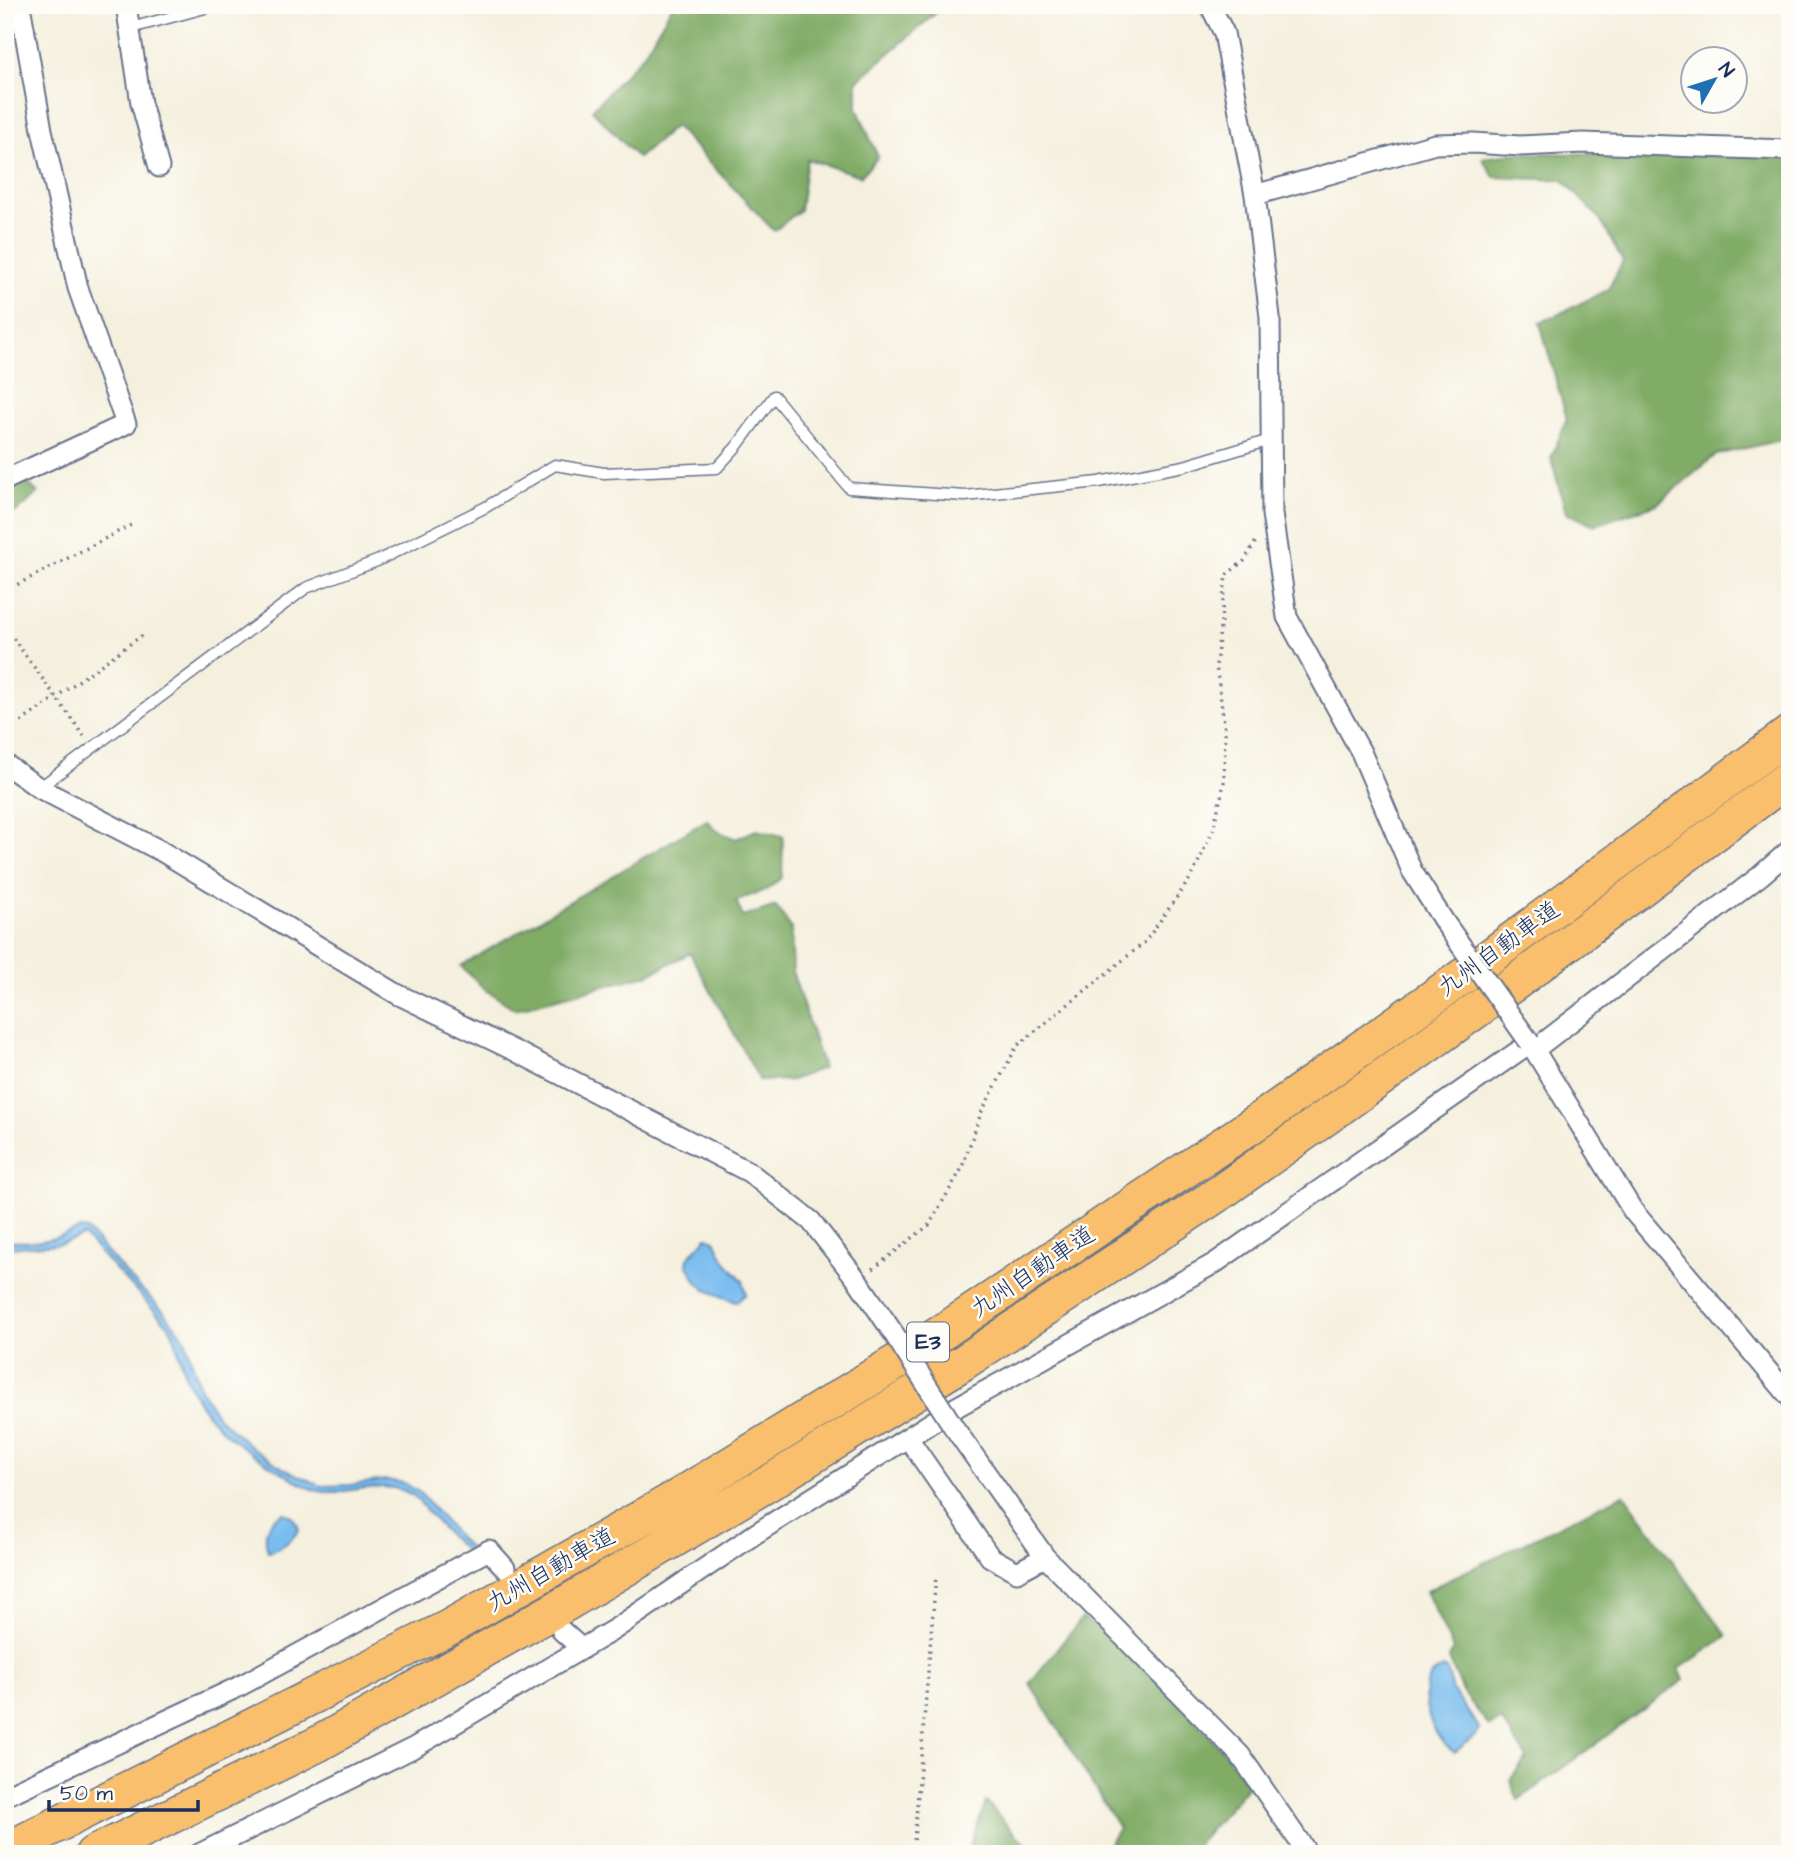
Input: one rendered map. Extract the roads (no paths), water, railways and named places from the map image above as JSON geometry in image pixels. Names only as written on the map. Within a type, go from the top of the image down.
[{"type":"highway","name":"九州自動車道","points":[[5,1851],[448,1628],[678,1497],[908,1355],[1260,1121],[1476,967],[1790,733]]},
{"type":"highway","name":"九州自動車道","points":[[93,1854],[330,1737],[579,1596],[769,1483],[964,1362],[1235,1182],[1516,982],[1790,777]]},
{"type":"street","points":[[5,480],[126,424],[78,288],[42,130],[20,5]]},
{"type":"street","points":[[126,5],[141,103],[159,167]]},
{"type":"street","points":[[1210,5],[1224,33],[1255,195],[1270,317],[1272,514],[1287,617],[1361,752],[1412,871],[1445,923],[1532,1047],[1633,1211],[1790,1397]]},
{"type":"street","points":[[1255,195],[1435,144],[1520,146],[1583,143],[1790,148]]},
{"type":"street","points":[[5,764],[39,788],[161,852],[397,994],[517,1052],[749,1172],[811,1221],[858,1280],[953,1426],[1045,1557],[1240,1755],[1308,1854]]},
{"type":"street","points":[[199,1854],[415,1747],[615,1629],[755,1534],[908,1438],[1024,1368],[1215,1263],[1532,1047],[1760,876],[1790,850]]},
{"type":"street","points":[[908,1438],[990,1557],[1017,1572],[1045,1557]]},
{"type":"street","points":[[5,1796],[238,1687],[489,1550],[505,1568]]},
{"type":"street","points":[[562,1631],[582,1648]]},
{"type":"lane","points":[[131,28],[216,5]]},
{"type":"lane","points":[[39,788],[306,588],[377,561],[486,507],[555,465],[604,473],[717,468],[774,396],[849,488],[965,496],[1099,482],[1184,466],[1270,440]]},
{"type":"water","points":[[79,1229],[87,1230],[162,1310],[185,1339],[200,1388],[219,1418],[254,1449],[285,1469],[321,1486],[386,1480],[404,1483],[420,1493],[496,1577],[491,1578],[414,1496],[382,1487],[338,1492],[313,1489],[236,1442],[213,1421],[194,1394],[169,1326],[84,1236],[60,1244],[5,1248],[5,1241],[43,1241]]},
{"type":"water","points":[[707,1237],[715,1240],[725,1261],[743,1281],[746,1294],[736,1302],[706,1290],[698,1283],[687,1264],[688,1258]]},
{"type":"water","points":[[284,1513],[294,1519],[299,1530],[285,1544],[268,1552],[266,1540],[269,1524]]},
{"type":"water","points":[[1443,1668],[1447,1670],[1453,1691],[1480,1729],[1455,1752],[1438,1737],[1427,1711],[1425,1697],[1427,1684],[1433,1674]]}]
